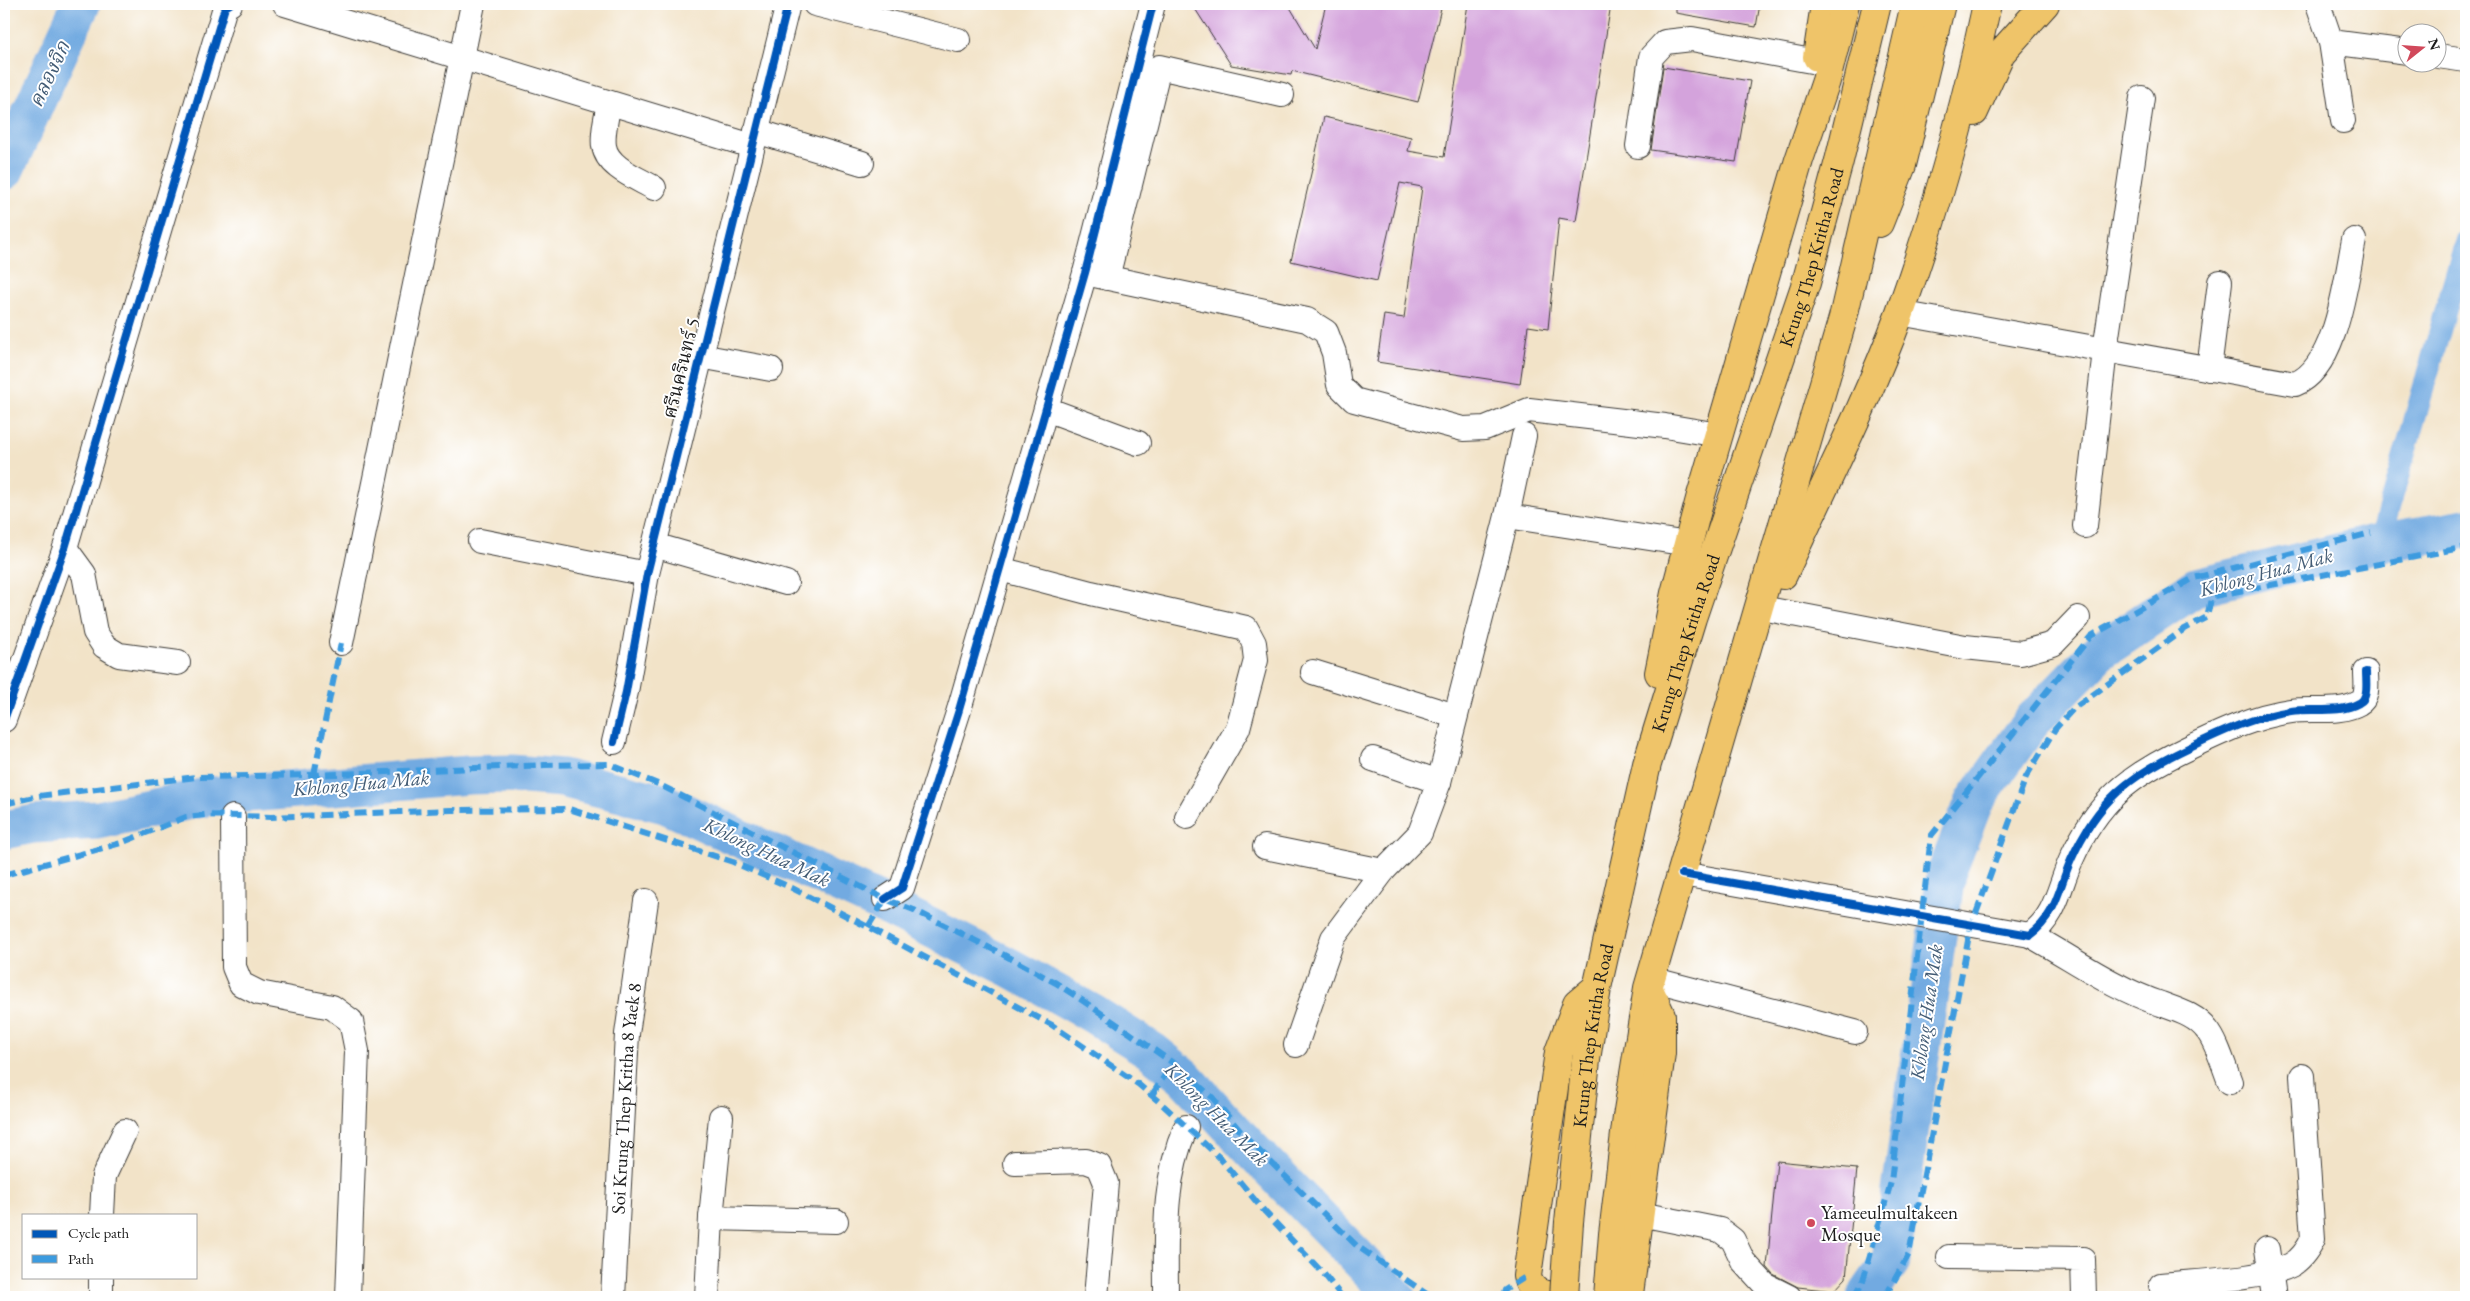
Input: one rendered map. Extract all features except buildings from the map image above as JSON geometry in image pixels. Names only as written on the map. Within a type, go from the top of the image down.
[{"type":"main road","points":[[1799,160],[1817,62],[1825,4]]},
{"type":"main road","points":[[1647,764],[1659,672],[1688,544],[1799,160],[1826,81],[1846,4]]},
{"type":"main road","name":"Krung Thep Kritha Road","points":[[1564,1297],[1569,1222],[1586,1060],[1597,988],[1647,764],[1695,609],[1806,283],[1839,161],[1877,4]]},
{"type":"main road","points":[[1608,1297],[1613,1234],[1636,1053],[1649,984],[1843,318],[1915,4]]},
{"type":"main road","points":[[1843,318],[1902,165],[1941,4]]},
{"type":"main road","points":[[1746,656],[1861,405],[1899,313],[1955,136],[1987,4]]},
{"type":"main road","points":[[1926,232],[1976,106],[2001,53],[2045,4]]},
{"type":"main road","points":[[1624,1297],[1629,1294],[1661,1053],[1661,1015],[1649,984]]},
{"type":"main road","points":[[1564,1297],[1535,1292],[1529,1286],[1527,1276],[1559,1052],[1577,1004],[1597,988]]},
{"type":"street","points":[[4,720],[64,548],[226,7],[230,4]]},
{"type":"street","points":[[285,4],[609,103],[862,163]]},
{"type":"street","points":[[341,643],[473,4]]},
{"type":"street","name":"ศรีนครินทร์ 5","points":[[614,742],[626,692],[647,574],[788,4]]},
{"type":"street","points":[[815,4],[958,40]]},
{"type":"street","points":[[1096,275],[1153,4]]},
{"type":"street","points":[[2318,4],[2331,42],[2342,121]]},
{"type":"street","points":[[1638,146],[1651,58],[1666,42],[1692,39],[1817,62]]},
{"type":"street","points":[[2331,42],[2398,51]]},
{"type":"street","points":[[2448,57],[2466,60]]},
{"type":"street","points":[[884,899],[902,888],[959,710],[1046,408],[1096,275],[1159,67],[1282,95]]},
{"type":"street","points":[[2085,526],[2105,350],[2142,98]]},
{"type":"street","points":[[609,103],[604,145],[609,159],[624,171],[654,188]]},
{"type":"street","points":[[1899,313],[2295,384],[2303,381],[2320,362],[2337,323],[2354,240]]},
{"type":"street","points":[[1096,275],[1307,320],[1326,332],[1334,353],[1339,385],[1354,400],[1463,429],[1486,428],[1529,410],[1665,426],[1719,436]]},
{"type":"street","points":[[2209,369],[2220,282]]},
{"type":"street","points":[[700,356],[771,369]]},
{"type":"street","points":[[1046,408],[1138,443]]},
{"type":"street","points":[[1296,1046],[1333,938],[1383,871],[1420,833],[1438,782],[1507,516],[1524,436]]},
{"type":"street","points":[[1507,516],[1688,544]]},
{"type":"street","points":[[480,540],[647,574]]},
{"type":"street","points":[[654,545],[786,583]]},
{"type":"street","points":[[64,548],[84,574],[95,632],[104,646],[119,655],[178,663]]},
{"type":"street","points":[[1000,569],[1091,593],[1246,628],[1254,643],[1256,660],[1238,728],[1187,817]]},
{"type":"street","points":[[1768,609],[1965,647],[2022,653],[2052,644],[2078,618]]},
{"type":"street","points":[[1313,672],[1455,716]]},
{"type":"street","points":[[2030,935],[2043,925],[2054,906],[2070,861],[2093,818],[2119,789],[2158,762],[2229,728],[2291,711],[2349,707],[2360,703],[2366,696],[2366,672]]},
{"type":"street","points":[[1373,760],[1438,782]]},
{"type":"street","points":[[233,818],[234,967],[241,984],[260,993],[332,1007],[351,1021],[357,1052],[348,1297]]},
{"type":"street","points":[[1265,848],[1383,871]]},
{"type":"street","points":[[1682,874],[2030,935],[2066,954],[2099,977],[2134,995],[2188,1013],[2207,1030],[2230,1082]]},
{"type":"street","name":"Soi Krung Thep Kritha 8 Yaek 8","points":[[613,1297],[627,1034],[646,901]]},
{"type":"street","points":[[1649,984],[1855,1032]]},
{"type":"street","points":[[2162,1285],[2210,1289],[2271,1273],[2293,1264],[2306,1252],[2313,1239],[2302,1076]]},
{"type":"street","points":[[708,1297],[711,1218],[721,1117]]},
{"type":"street","points":[[1166,1297],[1167,1208],[1176,1148],[1186,1127]]},
{"type":"street","points":[[102,1214],[104,1176],[125,1131]]},
{"type":"street","points":[[1015,1163],[1086,1161],[1099,1166],[1106,1183],[1096,1297]]},
{"type":"street","points":[[1640,1214],[1720,1230],[1733,1240],[1743,1261],[1766,1285],[1788,1297]]},
{"type":"street","points":[[711,1218],[836,1221]]},
{"type":"street","points":[[2268,1249],[2274,1297]]},
{"type":"street","points":[[1949,1257],[2083,1259],[2084,1297]]},
{"type":"street","points":[[101,1278],[101,1297]]},
{"type":"waterway","name":"คลองจิก","points":[[4,171],[81,4]]},
{"type":"waterway","points":[[2379,543],[2466,240]]},
{"type":"waterway","name":"Khlong Hua Mak","points":[[1866,1297],[1891,1261],[1946,874],[1974,802],[2032,721],[2099,652],[2196,587],[2379,543],[2466,528]]},
{"type":"waterway","name":"Khlong Hua Mak","points":[[4,830],[34,824],[98,820],[211,796],[469,775],[512,774],[562,778],[665,804],[879,902],[1011,968],[1093,1014],[1153,1052],[1184,1077],[1250,1148],[1396,1297]]},
{"type":"marked path","points":[[1854,1297],[1862,1284],[1891,1182],[1931,836],[2091,636],[2194,578],[2371,533]]},
{"type":"marked path","points":[[1885,1297],[1909,1254],[1970,930],[2026,777],[2055,729],[2073,709],[2183,630],[2207,617],[2211,599],[2214,596],[2466,547]]},
{"type":"marked path","points":[[314,775],[341,643]]},
{"type":"marked path","points":[[4,804],[38,796],[196,777],[314,775],[609,764],[660,785],[885,899],[914,910],[1056,983],[1173,1063],[1212,1097],[1246,1138],[1357,1246],[1431,1297]]},
{"type":"marked path","points":[[4,875],[121,843],[186,817],[205,815],[271,817],[451,810],[569,809],[733,862],[792,888],[1052,1025],[1138,1084],[1219,1157],[1265,1212],[1324,1274],[1342,1297]]},
{"type":"marked path","points":[[868,927],[885,899]]},
{"type":"marked path","points":[[1152,1095],[1173,1063]]},
{"type":"marked path","points":[[1503,1297],[1505,1290],[1527,1276]]},
{"type":"cycle path","points":[[4,720],[65,548],[225,7],[230,4]]},
{"type":"cycle path","points":[[614,742],[626,692],[647,574],[788,4]]},
{"type":"cycle path","points":[[885,899],[902,888],[959,710],[1085,273],[1153,4]]},
{"type":"cycle path","points":[[1682,874],[2030,935],[2046,919],[2056,901],[2071,860],[2092,821],[2104,806],[2132,780],[2167,758],[2251,721],[2278,713],[2299,710],[2335,710],[2359,703],[2366,694],[2366,672]]},
{"type":"place","name":"Yameeulmultakeen Mosque","points":[[1811,1223]]}]
